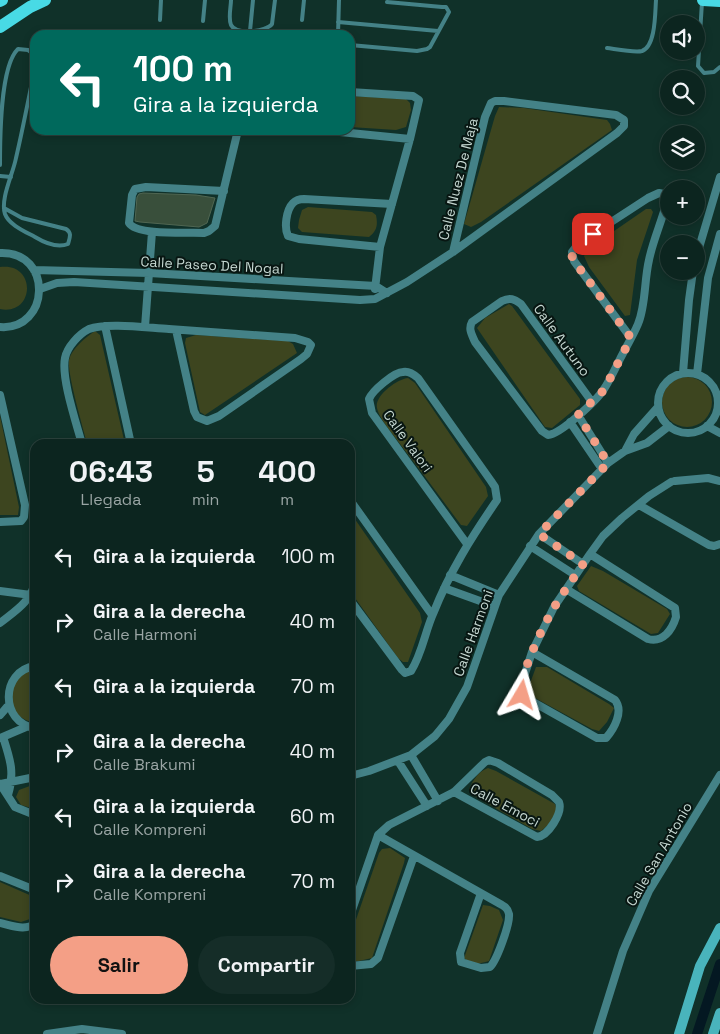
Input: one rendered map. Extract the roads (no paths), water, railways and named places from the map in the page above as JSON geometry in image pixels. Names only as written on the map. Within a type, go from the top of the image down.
[{"type":"main road","points":[[0,27],[30,7],[45,0]]},
{"type":"main road","points":[[703,0],[720,1]]},
{"type":"main road","points":[[679,1034],[700,966],[720,928]]},
{"type":"main road","points":[[713,1034],[720,1013]]},
{"type":"street","points":[[355,92],[413,96],[418,98],[419,104],[380,247],[375,299]]},
{"type":"street","name":"Calle Nuez De Maja","points":[[453,252],[485,117],[491,104],[495,101],[616,115],[622,118],[625,123]]},
{"type":"street","name":"Calle Paseo Del Nogal","points":[[40,289],[51,284],[68,282],[360,300],[375,299],[403,285],[453,252],[618,134],[625,123]]},
{"type":"street","points":[[355,134],[410,139]]},
{"type":"street","points":[[224,191],[146,187],[135,189],[132,195],[129,223],[134,228],[152,232],[204,233],[212,229],[215,226],[224,191],[237,135]]},
{"type":"street","points":[[703,235],[720,177]]},
{"type":"street","points":[[602,469],[570,422],[604,390],[631,338],[640,318],[649,258],[666,208],[667,201],[664,194],[659,193],[648,198],[579,243],[572,252],[574,261],[631,338]]},
{"type":"street","points":[[380,247],[299,239],[288,236],[286,227],[290,206],[294,202],[304,199],[392,204]]},
{"type":"street","points":[[145,327],[152,232]]},
{"type":"street","points":[[697,374],[708,278],[720,234]]},
{"type":"street","points":[[0,253],[19,256],[25,260],[34,270],[40,289],[36,306],[26,319],[16,325],[0,326]]},
{"type":"street","name":"Calle Paseo Del Nogal","points":[[34,270],[149,273],[376,286],[387,293]]},
{"type":"street","points":[[683,373],[692,280]]},
{"type":"street","name":"Calle Autuno","points":[[570,422],[555,434],[548,436],[545,434],[475,342],[470,330],[472,322],[502,300],[512,298],[521,304],[592,402]]},
{"type":"street","points":[[105,326],[130,439]]},
{"type":"street","points":[[81,439],[68,388],[65,357],[74,342],[88,330],[105,326],[145,327],[295,338],[308,342],[311,345],[310,350],[301,359],[218,416],[207,421],[197,417],[194,411],[176,330]]},
{"type":"street","name":"Calle Valori","points":[[405,371],[412,373],[418,378],[495,487],[497,500],[467,544],[372,413],[368,399],[371,394],[398,373],[405,371]]},
{"type":"street","points":[[683,373],[697,374],[707,380],[714,388],[718,411],[707,426],[692,432],[676,431],[662,418],[658,407],[659,395],[664,385],[672,377],[683,373]]},
{"type":"street","points":[[0,395],[25,511],[21,521],[0,522]]},
{"type":"street","name":"Calle Harmoni","points":[[625,451],[634,434],[658,407]]},
{"type":"street","points":[[578,415],[608,463]]},
{"type":"street","name":"Calle Harmoni","points":[[355,774],[411,755],[435,736],[460,703],[499,595],[539,534],[608,463],[625,451],[647,443],[669,426]]},
{"type":"street","points":[[707,426],[720,433]]},
{"type":"street","points":[[532,652],[615,700],[619,707],[619,713],[606,738],[597,738],[526,698],[521,691],[532,652],[554,607],[603,536],[649,496],[673,482],[702,478],[719,479]]},
{"type":"street","points":[[639,505],[709,544],[714,546],[720,544]]},
{"type":"street","points":[[355,507],[432,615]]},
{"type":"street","points":[[539,534],[583,564]]},
{"type":"street","points":[[355,607],[402,670],[405,673],[412,671],[432,615],[450,575],[467,544]]},
{"type":"street","points":[[530,546],[575,575]]},
{"type":"street","points":[[566,588],[648,639],[657,640],[665,636],[676,617],[675,608],[590,554]]},
{"type":"street","points":[[450,575],[499,595]]},
{"type":"street","points":[[444,588],[494,606]]},
{"type":"street","points":[[0,591],[30,595]]},
{"type":"street","points":[[0,623],[26,602],[30,596]]},
{"type":"street","points":[[26,727],[15,719],[7,708],[6,694],[10,681],[20,671],[30,668]]},
{"type":"street","points":[[0,715],[7,708]]},
{"type":"street","points":[[8,796],[12,782],[12,770],[2,737],[26,727],[30,727]]},
{"type":"street","points":[[411,755],[438,801]]},
{"type":"street","name":"Calle Emoci","points":[[489,760],[498,763],[557,798],[561,806],[560,812],[545,835],[537,837],[454,792],[480,766],[489,760]]},
{"type":"street","points":[[398,761],[427,806]]},
{"type":"street","name":"Calle San Antonio","points":[[597,1034],[623,951],[644,900],[720,774]]},
{"type":"street","points":[[30,778],[0,784],[15,807],[30,813]]},
{"type":"street","points":[[355,902],[378,835],[390,825],[454,792]]},
{"type":"street","points":[[378,835],[414,856],[481,893],[507,908],[509,911],[509,921],[492,965],[481,968],[461,962],[460,953],[481,893]]},
{"type":"street","points":[[355,966],[375,962],[380,953],[414,856]]},
{"type":"street","points":[[0,876],[30,888]]},
{"type":"street","points":[[0,923],[30,926]]},
{"type":"street","points":[[47,1034],[82,1029],[118,1033]]},
{"type":"lane","points":[[160,20],[161,0]]},
{"type":"lane","points":[[203,21],[205,0]]},
{"type":"lane","points":[[231,0],[231,26],[238,30],[262,30],[270,27],[275,0]]},
{"type":"lane","points":[[250,30],[253,0]]},
{"type":"lane","points":[[302,20],[304,0]]},
{"type":"lane","points":[[338,30],[339,0]]},
{"type":"lane","points":[[607,48],[641,51],[647,48],[652,36],[656,0]]},
{"type":"lane","points":[[703,0],[698,66],[704,73],[714,72],[720,67]]},
{"type":"lane","points":[[355,45],[423,51],[430,47],[449,12],[446,7],[387,2]]},
{"type":"lane","points":[[338,22],[438,32]]},
{"type":"lane","points":[[0,164],[1,94],[5,70],[9,60],[18,49],[30,51]]},
{"type":"lane","points":[[4,208],[22,218],[66,229],[71,236],[68,244],[57,246],[27,233],[8,219],[4,208],[6,192],[16,161],[30,92]]},
{"type":"lane","points":[[0,176],[11,177]]},
{"type":"waterway","points":[[697,1034],[720,964]]}]
